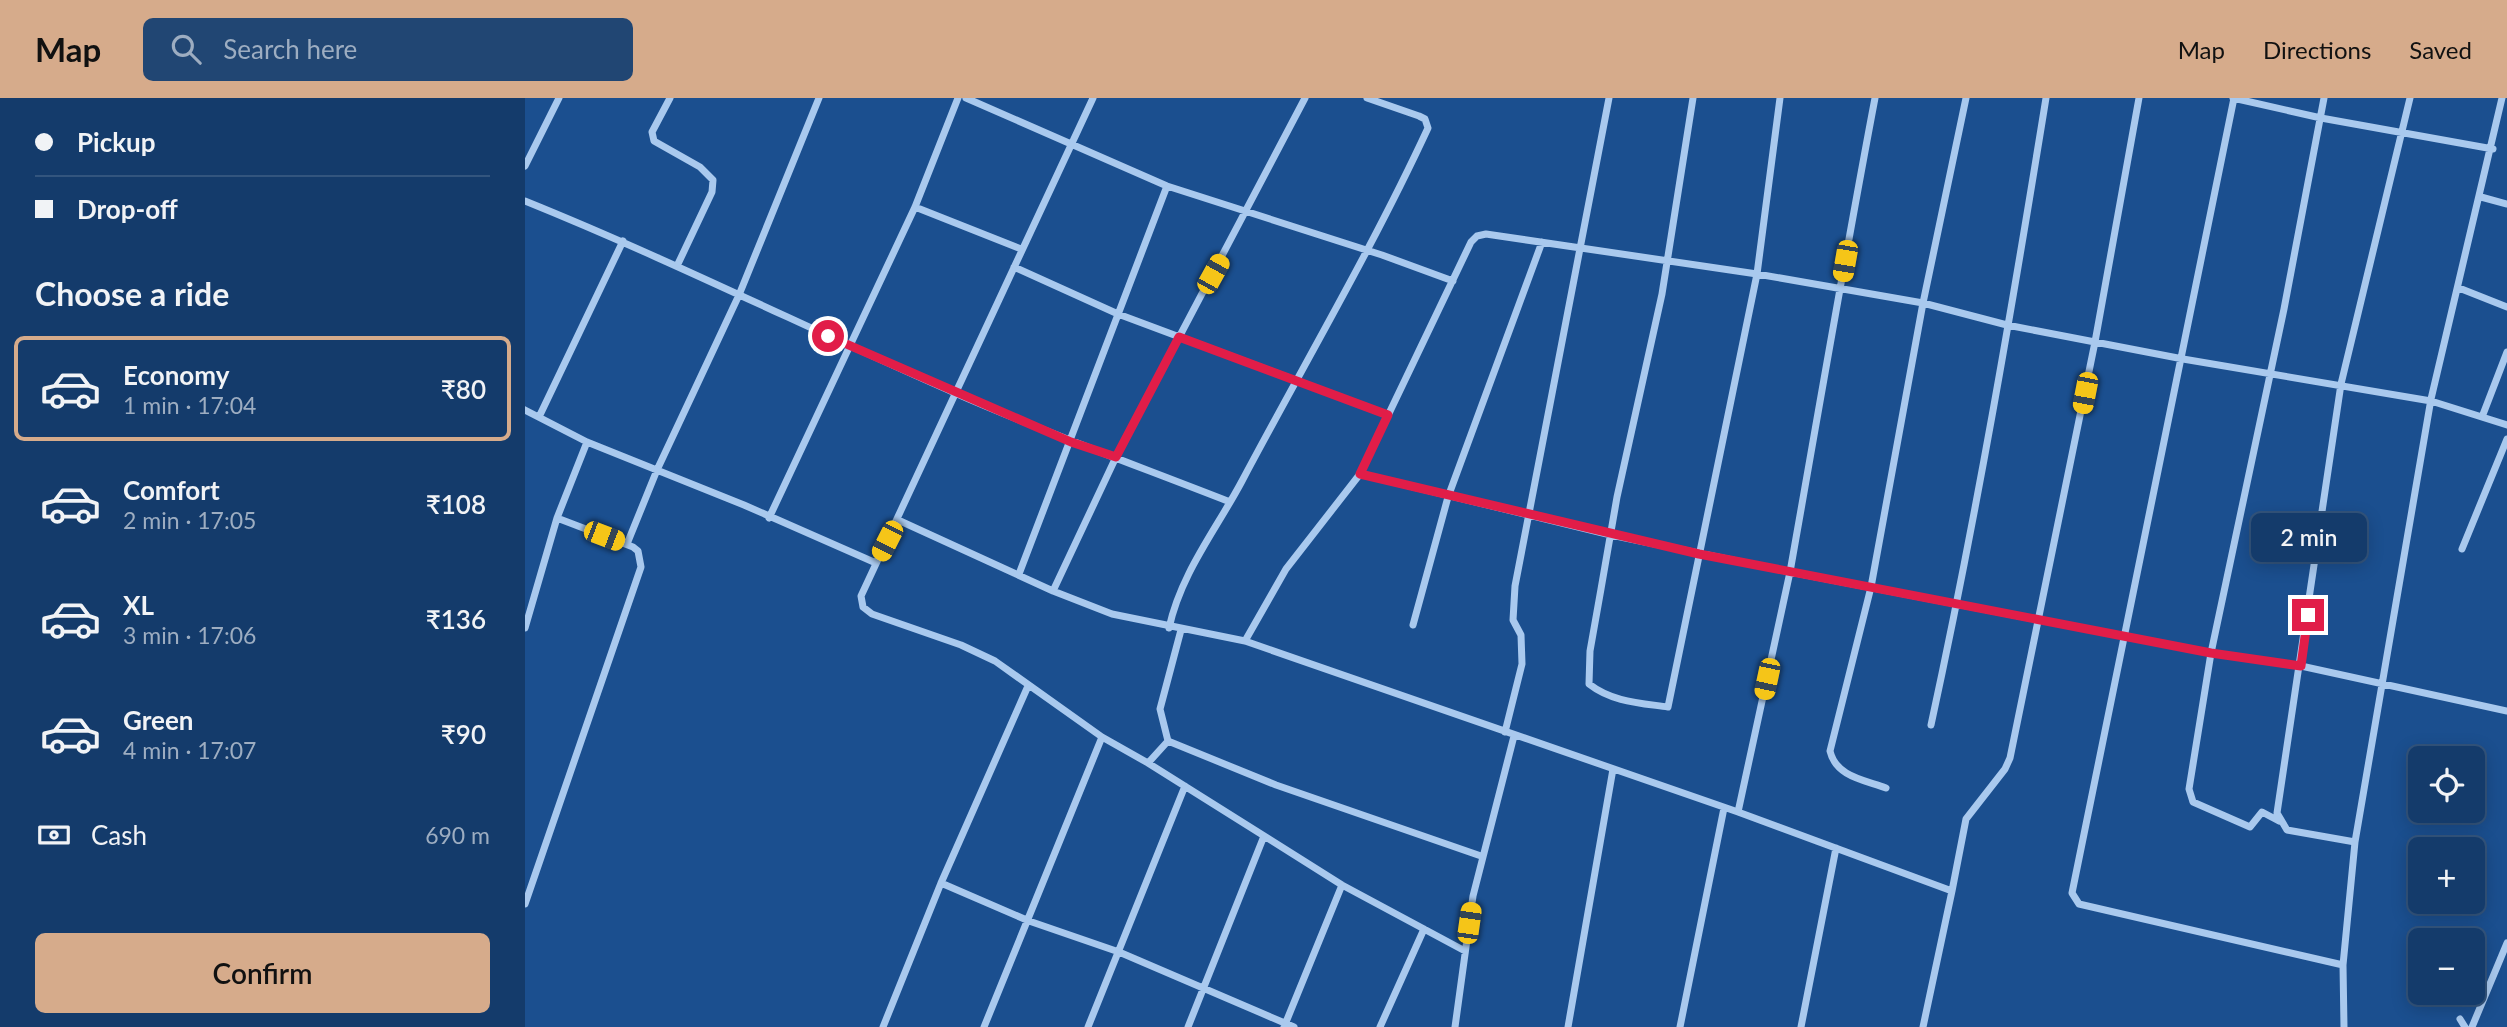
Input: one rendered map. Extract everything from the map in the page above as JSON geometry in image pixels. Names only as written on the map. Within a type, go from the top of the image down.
[{"type":"street","points":[[525,166],[559,98]]},
{"type":"street","points":[[670,98],[652,132],[655,141],[701,167],[713,180],[712,192],[677,266]]},
{"type":"street","points":[[628,544],[657,470],[739,295],[819,98]]},
{"type":"street","points":[[769,518],[915,207],[958,98]]},
{"type":"street","points":[[967,98],[1167,186],[1453,281]]},
{"type":"street","points":[[1093,98],[861,596],[867,611],[978,653],[1102,737],[1342,885],[1465,951]]},
{"type":"street","points":[[1053,591],[1116,457],[1247,212],[1304,98]]},
{"type":"street","points":[[1169,628],[1184,580],[1230,502],[1367,251],[1428,124],[1419,116],[1367,98]]},
{"type":"street","points":[[1505,732],[1522,664],[1521,635],[1513,620],[1513,609],[1609,98]]},
{"type":"street","points":[[1693,98],[1668,260],[1590,651],[1589,684],[1611,698],[1668,707],[1758,274],[1780,98]]},
{"type":"street","points":[[1738,812],[1790,572],[1874,98]]},
{"type":"street","points":[[1886,788],[1842,772],[1834,763],[1830,751],[1871,587],[1923,303],[1966,98]]},
{"type":"street","points":[[1931,726],[1957,604],[2046,98]]},
{"type":"street","points":[[1923,1027],[1966,819],[2005,769],[2010,758],[2041,620],[2139,98]]},
{"type":"street","points":[[2343,965],[2079,905],[2072,898],[2072,889],[2126,636],[2182,359],[2186,322],[2234,98],[2321,118],[2493,149]]},
{"type":"street","points":[[2279,821],[2262,812],[2250,827],[2198,804],[2190,797],[2189,789],[2211,653],[2270,376],[2324,98]]},
{"type":"street","points":[[2355,842],[2295,833],[2282,827],[2277,813],[2341,387],[2410,98]]},
{"type":"street","points":[[2344,1027],[2343,965],[2355,842],[2431,401],[2493,149],[2502,98]]},
{"type":"street","points":[[1019,574],[1167,186]]},
{"type":"street","points":[[2481,197],[2507,204]]},
{"type":"street","points":[[525,201],[677,266],[956,393],[1071,442],[1230,502]]},
{"type":"street","points":[[915,207],[1021,249]]},
{"type":"street","points":[[1245,641],[1286,569],[1360,474],[1471,242],[1481,234],[1758,274],[1923,303],[2007,325],[2270,376],[2431,401],[2507,425]]},
{"type":"street","points":[[539,417],[623,242]]},
{"type":"street","points":[[1413,625],[1448,497],[1542,242]]},
{"type":"street","points":[[1014,267],[1118,314],[1388,415]]},
{"type":"street","points":[[2459,288],[2507,307]]},
{"type":"street","points":[[2482,417],[2507,352]]},
{"type":"street","points":[[525,410],[587,442],[876,563]]},
{"type":"street","points":[[2462,549],[2507,439]]},
{"type":"street","points":[[525,628],[557,518],[587,442]]},
{"type":"street","points":[[1360,474],[1448,497],[1529,513],[1611,535],[1699,554],[2211,653],[2301,666],[2507,711]]},
{"type":"street","points":[[525,904],[641,573],[638,551],[628,544],[557,518]]},
{"type":"street","points":[[898,520],[1053,591],[1124,618],[1245,641],[1738,812],[1952,891]]},
{"type":"street","points":[[1168,741],[1160,709],[1181,630]]},
{"type":"street","points":[[884,1027],[941,883],[1028,686]]},
{"type":"street","points":[[1455,1027],[1481,856],[1514,736]]},
{"type":"street","points":[[984,1027],[1102,737]]},
{"type":"street","points":[[1148,763],[1168,741]]},
{"type":"street","points":[[1168,741],[1276,785],[1481,856]]},
{"type":"street","points":[[1567,1027],[1613,769]]},
{"type":"street","points":[[1088,1027],[1185,786]]},
{"type":"street","points":[[1680,1027],[1724,808]]},
{"type":"street","points":[[1188,1027],[1264,836]]},
{"type":"street","points":[[1801,1027],[1836,848]]},
{"type":"street","points":[[941,883],[1029,921],[1119,952],[1294,1027]]},
{"type":"street","points":[[1285,1025],[1342,885]]},
{"type":"street","points":[[1380,1027],[1424,929]]},
{"type":"street","points":[[2472,1027],[2507,943]]},
{"type":"street","points":[[2460,1019],[2465,1027]]},
{"type":"route","points":[[828,336],[1071,442],[1116,457],[1179,337],[1388,415],[1360,474],[1448,497],[1745,563],[2211,653],[2278,663],[2301,666],[2308,615]]}]
